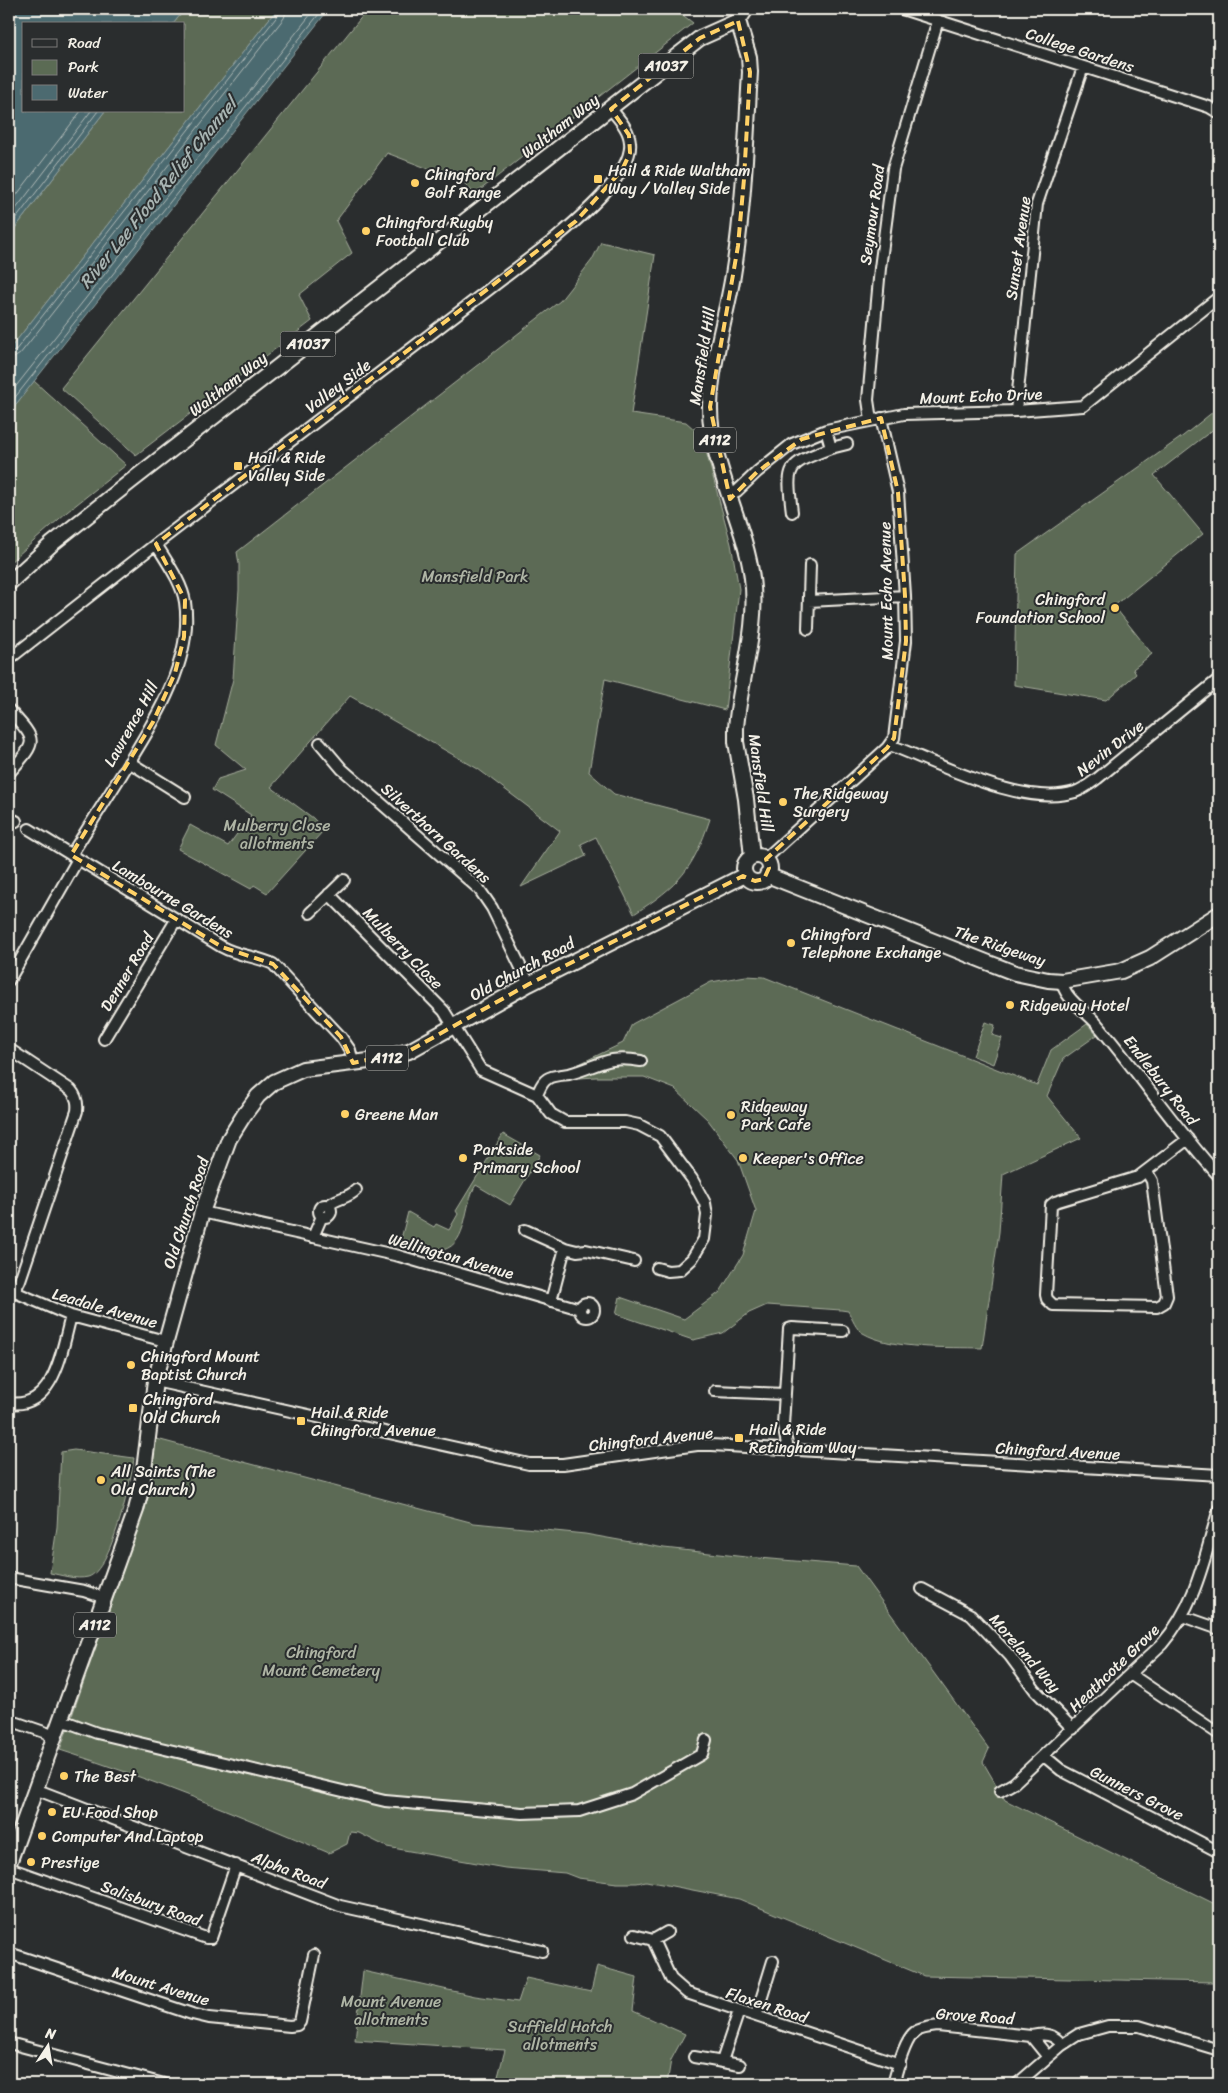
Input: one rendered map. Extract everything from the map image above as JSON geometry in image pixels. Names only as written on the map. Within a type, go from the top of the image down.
[{"type":"main road","points":[[738,21],[746,9]]},
{"type":"main road","name":"Waltham Way","points":[[9,583],[53,543],[122,488],[700,38],[738,21]]},
{"type":"main road","name":"Mansfield Hill","points":[[738,21],[749,57],[750,72],[744,179],[737,254],[715,366],[710,407],[713,434],[729,495],[750,562],[754,594],[752,625],[736,728],[736,742],[750,830],[758,858]]},
{"type":"main road","name":"A112","points":[[745,875],[744,866],[747,860],[758,858],[769,868],[767,876]]},
{"type":"main road","name":"Old Church Road","points":[[9,1863],[52,1739],[136,1510],[142,1486],[155,1381],[165,1341],[202,1212],[230,1139],[244,1114],[258,1096],[274,1082],[303,1069],[384,1058],[409,1051],[529,984],[745,875],[755,881],[760,881],[767,876]]},
{"type":"main road","name":"The Ridgeway","points":[[767,876],[1015,973],[1048,980],[1104,974],[1132,967],[1164,950],[1219,914]]},
{"type":"street","name":"College Gardens","points":[[902,9],[1209,107],[1219,113]]},
{"type":"street","name":"Seymour Road","points":[[876,419],[868,400],[880,268],[893,169],[938,20]]},
{"type":"street","name":"Sunset Avenue","points":[[1016,411],[1037,204],[1083,66]]},
{"type":"street","name":"Valley Side","points":[[9,659],[576,221],[598,199],[622,170],[630,153],[629,135],[611,109]]},
{"type":"street","name":"Mount Echo Drive","points":[[729,495],[737,492],[757,472],[792,444],[826,430],[904,414],[1016,411],[1083,406],[1219,297]]},
{"type":"street","name":"Mount Echo Avenue","points":[[876,419],[898,492],[905,596],[906,641],[894,738],[890,745]]},
{"type":"street","points":[[826,430],[831,448]]},
{"type":"street","points":[[792,512],[788,479],[792,467],[800,460],[847,444]]},
{"type":"street","name":"Lawrence Hill","points":[[9,980],[75,857],[154,722],[175,673],[184,637],[185,600],[179,585],[156,544]]},
{"type":"street","points":[[808,629],[810,565]]},
{"type":"street","points":[[809,601],[905,596]]},
{"type":"street","name":"Nevin Drive","points":[[890,745],[993,786],[1035,795],[1063,795],[1077,791],[1098,778],[1219,679]]},
{"type":"street","points":[[9,710],[30,733],[32,747],[9,773]]},
{"type":"street","name":"Silverthorn Gardens","points":[[320,743],[342,769],[486,897],[529,984]]},
{"type":"street","points":[[758,858],[890,745]]},
{"type":"street","points":[[129,762],[185,797]]},
{"type":"street","name":"Lambourne Gardens","points":[[29,829],[224,949],[263,959],[272,964],[342,1037],[350,1050],[352,1063]]},
{"type":"street","points":[[310,913],[344,880]]},
{"type":"street","name":"Mulberry Close","points":[[329,894],[444,1011],[482,1070],[537,1095]]},
{"type":"street","name":"Denner Road","points":[[104,1039],[176,920]]},
{"type":"street","name":"Endlebury Road","points":[[1062,980],[1065,993],[1097,1024],[1219,1176]]},
{"type":"street","points":[[9,1049],[71,1090],[78,1105],[23,1272],[11,1291]]},
{"type":"street","points":[[640,1061],[622,1058],[601,1061],[578,1071],[549,1077],[543,1082],[537,1095],[551,1114],[565,1122],[626,1122],[639,1124],[652,1130],[669,1146],[692,1179],[705,1203],[708,1215],[704,1240],[692,1259],[680,1270],[668,1271],[657,1268]]},
{"type":"street","points":[[1147,1172],[1152,1181],[1167,1296],[1164,1303],[1157,1307],[1053,1305],[1047,1299],[1046,1294],[1051,1205],[1055,1202],[1138,1177],[1188,1139]]},
{"type":"street","points":[[313,1237],[322,1216],[330,1215],[332,1210],[328,1205],[352,1194],[356,1190]]},
{"type":"street","name":"Wellington Avenue","points":[[202,1212],[399,1256],[580,1309]]},
{"type":"street","points":[[525,1230],[565,1248],[577,1251],[586,1250],[634,1262]]},
{"type":"street","points":[[552,1300],[565,1248]]},
{"type":"street","name":"Leadale Avenue","points":[[11,1291],[71,1316],[165,1341]]},
{"type":"street","points":[[9,1403],[30,1401],[38,1397],[53,1379],[71,1316]]},
{"type":"street","points":[[788,1449],[783,1425],[789,1329],[843,1332]]},
{"type":"street","name":"Chingford Avenue","points":[[155,1381],[528,1464],[563,1464],[696,1445],[1219,1476]]},
{"type":"street","points":[[715,1391],[784,1394]]},
{"type":"street","name":"Heathcote Grove","points":[[1000,1791],[1014,1783],[1044,1756],[1162,1644],[1173,1631],[1194,1594],[1219,1509]]},
{"type":"street","points":[[9,1578],[84,1591],[105,1598]]},
{"type":"street","name":"Moreland Way","points":[[922,1590],[971,1615],[1010,1656],[1035,1690],[1073,1729]]},
{"type":"street","points":[[1182,1616],[1219,1629]]},
{"type":"street","points":[[1130,1674],[1219,1734]]},
{"type":"street","points":[[9,1720],[47,1733],[52,1739]]},
{"type":"street","points":[[59,1721],[97,1733],[385,1800],[522,1813],[579,1811],[632,1794],[702,1754],[706,1740]]},
{"type":"street","name":"Gunners Grove","points":[[1044,1756],[1062,1770],[1219,1852]]},
{"type":"street","name":"Alpha Road","points":[[35,1789],[340,1906],[542,1951]]},
{"type":"street","name":"Salisbury Road","points":[[9,1868],[206,1938],[211,1938],[236,1865]]},
{"type":"street","points":[[634,1935],[652,1940],[666,1932]]},
{"type":"street","name":"Flaxen Road","points":[[652,1940],[671,1979],[687,1994],[900,2064]]},
{"type":"street","name":"Mount Avenue","points":[[9,1953],[192,2014],[209,2018],[290,2026],[300,2022],[314,1955]]},
{"type":"street","points":[[756,2016],[773,1962]]},
{"type":"street","points":[[722,2061],[739,2011]]},
{"type":"street","points":[[1017,2084],[1062,2045],[1090,2030],[1125,2024],[1139,2026],[1219,2050]]},
{"type":"street","name":"Grove Road","points":[[893,2084],[908,2040],[914,2033],[928,2027],[938,2026],[1031,2036],[1042,2033],[1051,2035],[1062,2045]]},
{"type":"street","name":"Grove Road","points":[[1031,2036],[1048,2057]]},
{"type":"street","points":[[9,2043],[164,2084]]},
{"type":"street","points":[[694,2057],[740,2065]]},
{"type":"highlighted area","points":[[738,21],[750,72],[744,179],[738,246],[710,407],[730,499],[757,472],[802,439],[881,418],[898,492],[905,596],[906,641],[894,738],[887,748],[766,859],[769,868],[764,879],[755,881],[743,876],[529,984],[409,1051],[353,1063],[341,1037],[273,964],[222,947],[71,855],[153,722],[175,673],[184,637],[185,600],[156,544],[576,221],[622,170],[630,153],[629,135],[611,109],[700,38]]},
{"type":"green space","points":[[185,9],[277,9],[9,350],[9,236],[104,112],[185,112],[185,22],[175,22]]},
{"type":"green space","points":[[368,9],[675,9],[693,23],[475,194],[463,182],[387,153],[336,221],[352,253],[299,295],[312,321],[136,455],[61,388]]},
{"type":"green space","name":"Mansfield Park","points":[[601,242],[655,255],[631,414],[686,422],[702,436],[731,544],[739,589],[725,710],[605,679],[589,772],[614,794],[710,819],[704,837],[690,864],[673,885],[634,914],[596,837],[581,844],[586,856],[521,887],[560,831],[478,769],[350,696],[271,787],[313,818],[324,830],[267,893],[254,885],[251,889],[178,849],[190,825],[228,846],[251,815],[212,790],[218,779],[246,770],[216,745],[233,679],[239,590],[237,552],[560,301],[592,260]]},
{"type":"green space","points":[[34,381],[126,465],[67,512],[9,563],[9,413]]},
{"type":"green space","points":[[1219,407],[1219,425],[1154,475],[1203,534],[1114,606],[1152,654],[1133,669],[1136,674],[1106,700],[1014,685],[1017,554],[1183,436]]},
{"type":"green space","points":[[746,976],[764,977],[1037,1085],[1051,1050],[1087,1024],[1097,1035],[1063,1059],[1047,1096],[1081,1138],[1003,1174],[999,1232],[982,1348],[904,1345],[889,1342],[861,1331],[856,1327],[848,1311],[841,1310],[767,1305],[749,1313],[723,1333],[693,1340],[616,1314],[620,1297],[684,1319],[720,1292],[743,1255],[756,1211],[738,1160],[708,1120],[675,1089],[644,1077],[579,1078],[577,1065],[623,1043],[632,1024],[711,982]]},
{"type":"green space","points":[[985,1022],[995,1025],[992,1035],[1002,1038],[993,1064],[973,1056]]},
{"type":"green space","points":[[503,1134],[540,1155],[510,1205],[476,1185],[461,1231],[457,1240],[451,1246],[443,1250],[401,1239],[408,1212],[434,1227],[436,1224],[449,1230],[458,1214],[456,1211]]},
{"type":"green space","name":"Chingford Mount Cemetery","points":[[153,1438],[474,1523],[585,1534],[664,1548],[856,1566],[989,1749],[983,1762],[1005,1800],[1219,1906],[1219,1975],[1214,1982],[924,1976],[739,1899],[646,1881],[617,1883],[578,1878],[565,1873],[505,1868],[387,1847],[359,1833],[350,1832],[347,1844],[329,1853],[196,1798],[60,1750],[149,1495]]},
{"type":"green space","points":[[74,1450],[134,1458],[129,1485],[112,1543],[96,1571],[83,1578],[50,1573],[57,1527],[61,1452]]},
{"type":"green space","points":[[597,1966],[637,1977],[633,2011],[685,2034],[671,2060],[667,2084],[496,2084],[505,2050],[355,2040],[363,1971],[475,1996],[518,2002],[526,1978],[591,1992]]},
{"type":"water","points":[[9,9],[185,9],[175,22],[22,22],[22,112],[104,112],[9,236]]},
{"type":"water","name":"River Lee Flood Relief Channel","points":[[277,9],[329,9],[9,413],[9,350]]},
{"type":"place","name":"Hail & Ride Waltham Way / Valley Side","points":[[598,179]]},
{"type":"place","name":"Chingford Golf Range","points":[[415,183]]},
{"type":"place","name":"Chingford Rugby Football Club","points":[[366,231]]},
{"type":"place","name":"Hail & Ride Valley Side","points":[[238,466]]},
{"type":"place","name":"Chingford Foundation School","points":[[1115,608]]},
{"type":"place","name":"The Ridgeway Surgery","points":[[783,802]]},
{"type":"place","name":"Chingford Telephone Exchange","points":[[791,943]]},
{"type":"place","name":"Ridgeway Hotel","points":[[1010,1005]]},
{"type":"place","name":"Greene Man","points":[[345,1114]]},
{"type":"place","name":"Ridgeway Park Cafe","points":[[731,1115]]},
{"type":"place","name":"Parkside Primary School","points":[[463,1158]]},
{"type":"place","name":"Keeper's Office","points":[[743,1158]]},
{"type":"place","name":"Chingford Mount Baptist Church","points":[[131,1365]]},
{"type":"place","name":"Chingford Old Church","points":[[133,1408]]},
{"type":"place","name":"Hail & Ride Chingford Avenue","points":[[301,1421]]},
{"type":"place","name":"Hail & Ride Retingham Way","points":[[739,1438]]},
{"type":"place","name":"All Saints (The Old Church)","points":[[101,1480]]},
{"type":"place","name":"The Best","points":[[64,1776]]},
{"type":"place","name":"EU Food Shop","points":[[52,1812]]},
{"type":"place","name":"Computer And Laptop","points":[[42,1836]]},
{"type":"place","name":"Prestige","points":[[31,1862]]},
{"type":"park label","name":"Mulberry Close allotments","points":[[277,834]]},
{"type":"park label","name":"Mount Avenue allotments","points":[[391,2010]]},
{"type":"park label","name":"Suffield Hatch allotments","points":[[560,2035]]}]
